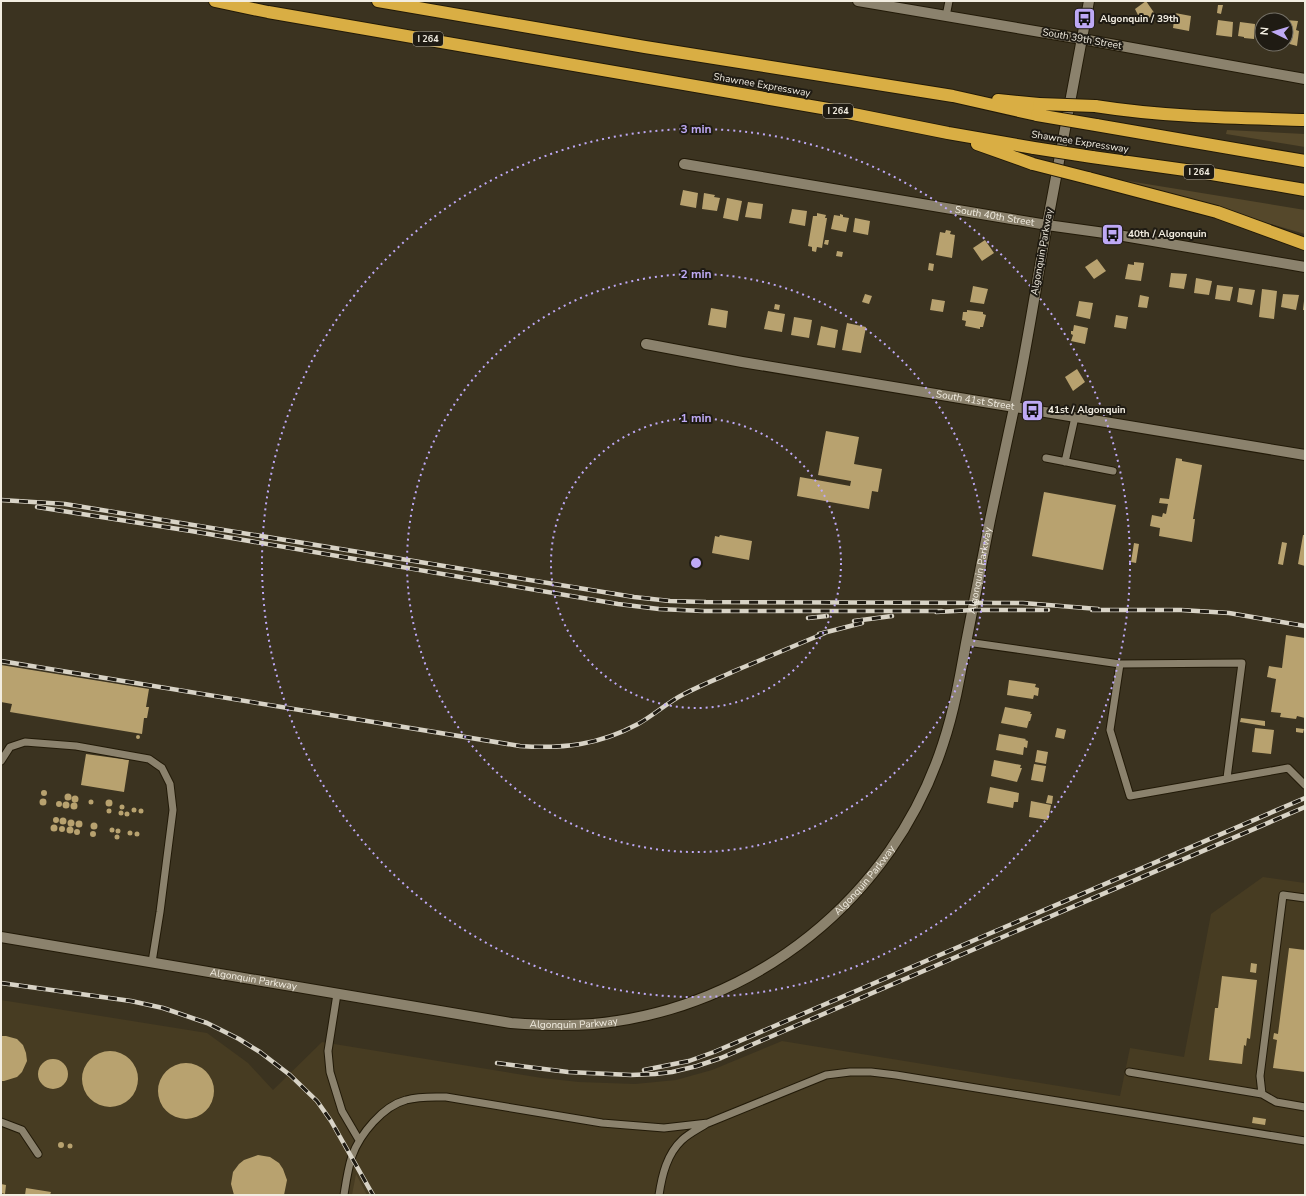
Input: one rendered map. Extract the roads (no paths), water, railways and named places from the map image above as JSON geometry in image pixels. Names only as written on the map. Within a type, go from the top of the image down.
[{"type":"highway","name":"Shawnee Expressway","points":[[215,1],[268,12],[828,109],[948,133],[1034,148],[1200,172],[1305,190]]},
{"type":"highway","name":"Shawnee Expressway","points":[[378,1],[645,47],[1038,110],[1096,124],[1305,161]]},
{"type":"highway","points":[[1038,110],[1095,106],[1187,117],[1305,120]]},
{"type":"highway","points":[[948,133],[1033,164],[1217,212],[1305,244]]},
{"type":"street","name":"South 39th Street","points":[[860,1],[1305,78]]},
{"type":"street","name":"Algonquin Parkway","points":[[1,937],[511,1023],[532,1025],[591,1024],[623,1020],[701,999],[776,961],[806,939],[841,909],[866,882],[890,850],[913,815],[943,745],[955,704],[1002,460],[1014,407],[1089,1]]},
{"type":"street","name":"South 40th Street","points":[[684,164],[1305,267]]},
{"type":"street","name":"South 41st Street","points":[[646,344],[1305,456]]},
{"type":"lane","points":[[946,16],[949,1]]},
{"type":"lane","points":[[1065,462],[1075,417]]},
{"type":"lane","points":[[1046,458],[1113,471]]},
{"type":"lane","points":[[967,642],[1120,664],[1242,662],[1227,778]]},
{"type":"lane","points":[[1120,664],[1110,730],[1130,796],[1288,768],[1305,785]]},
{"type":"lane","points":[[1,761],[10,747],[25,742],[76,746],[149,759],[162,768],[170,784],[173,810],[152,962]]},
{"type":"lane","points":[[1262,1094],[1260,1076],[1283,895],[1305,898]]},
{"type":"lane","points":[[336,994],[328,1051],[330,1072],[342,1111],[359,1140]]},
{"type":"lane","points":[[659,1195],[664,1169],[673,1150],[683,1139],[708,1123],[826,1075],[850,1072],[871,1072],[896,1075],[1305,1141]]},
{"type":"lane","points":[[1129,1072],[1262,1094],[1276,1102],[1305,1107]]},
{"type":"lane","points":[[344,1195],[352,1157],[359,1140],[370,1126],[391,1107],[405,1100],[425,1096],[446,1097],[595,1122],[647,1127],[664,1128],[708,1123]]},
{"type":"lane","points":[[1,1122],[22,1130],[38,1154]]},
{"type":"railway","points":[[1,500],[65,504],[634,597],[670,601],[1023,603],[1098,609]]},
{"type":"railway","points":[[37,507],[191,531],[618,604],[659,609],[703,611],[942,611]]},
{"type":"railway","points":[[936,612],[973,610],[1048,610]]},
{"type":"railway","points":[[1092,610],[1181,610],[1229,613],[1305,626]]},
{"type":"railway","points":[[808,618],[827,616]]},
{"type":"railway","points":[[854,621],[892,616]]},
{"type":"railway","points":[[819,634],[862,623]]},
{"type":"railway","points":[[732,672],[825,633]]},
{"type":"railway","points":[[1,661],[520,746],[536,747],[566,746],[609,737],[638,724],[684,694],[737,670]]},
{"type":"railway","points":[[644,1070],[689,1061],[714,1052],[1305,798]]},
{"type":"railway","points":[[497,1063],[568,1072],[631,1075],[672,1072],[697,1066],[721,1058],[1305,807]]},
{"type":"railway","points":[[1,983],[131,1001],[163,1008],[207,1023],[239,1039],[260,1052],[290,1075],[317,1101],[331,1121],[373,1195]]},
{"type":"place","name":"Algonquin / 39th","points":[[1085,19]]},
{"type":"place","name":"40th / Algonquin","points":[[1112,234]]},
{"type":"place","name":"41st / Algonquin","points":[[1033,410]]}]
